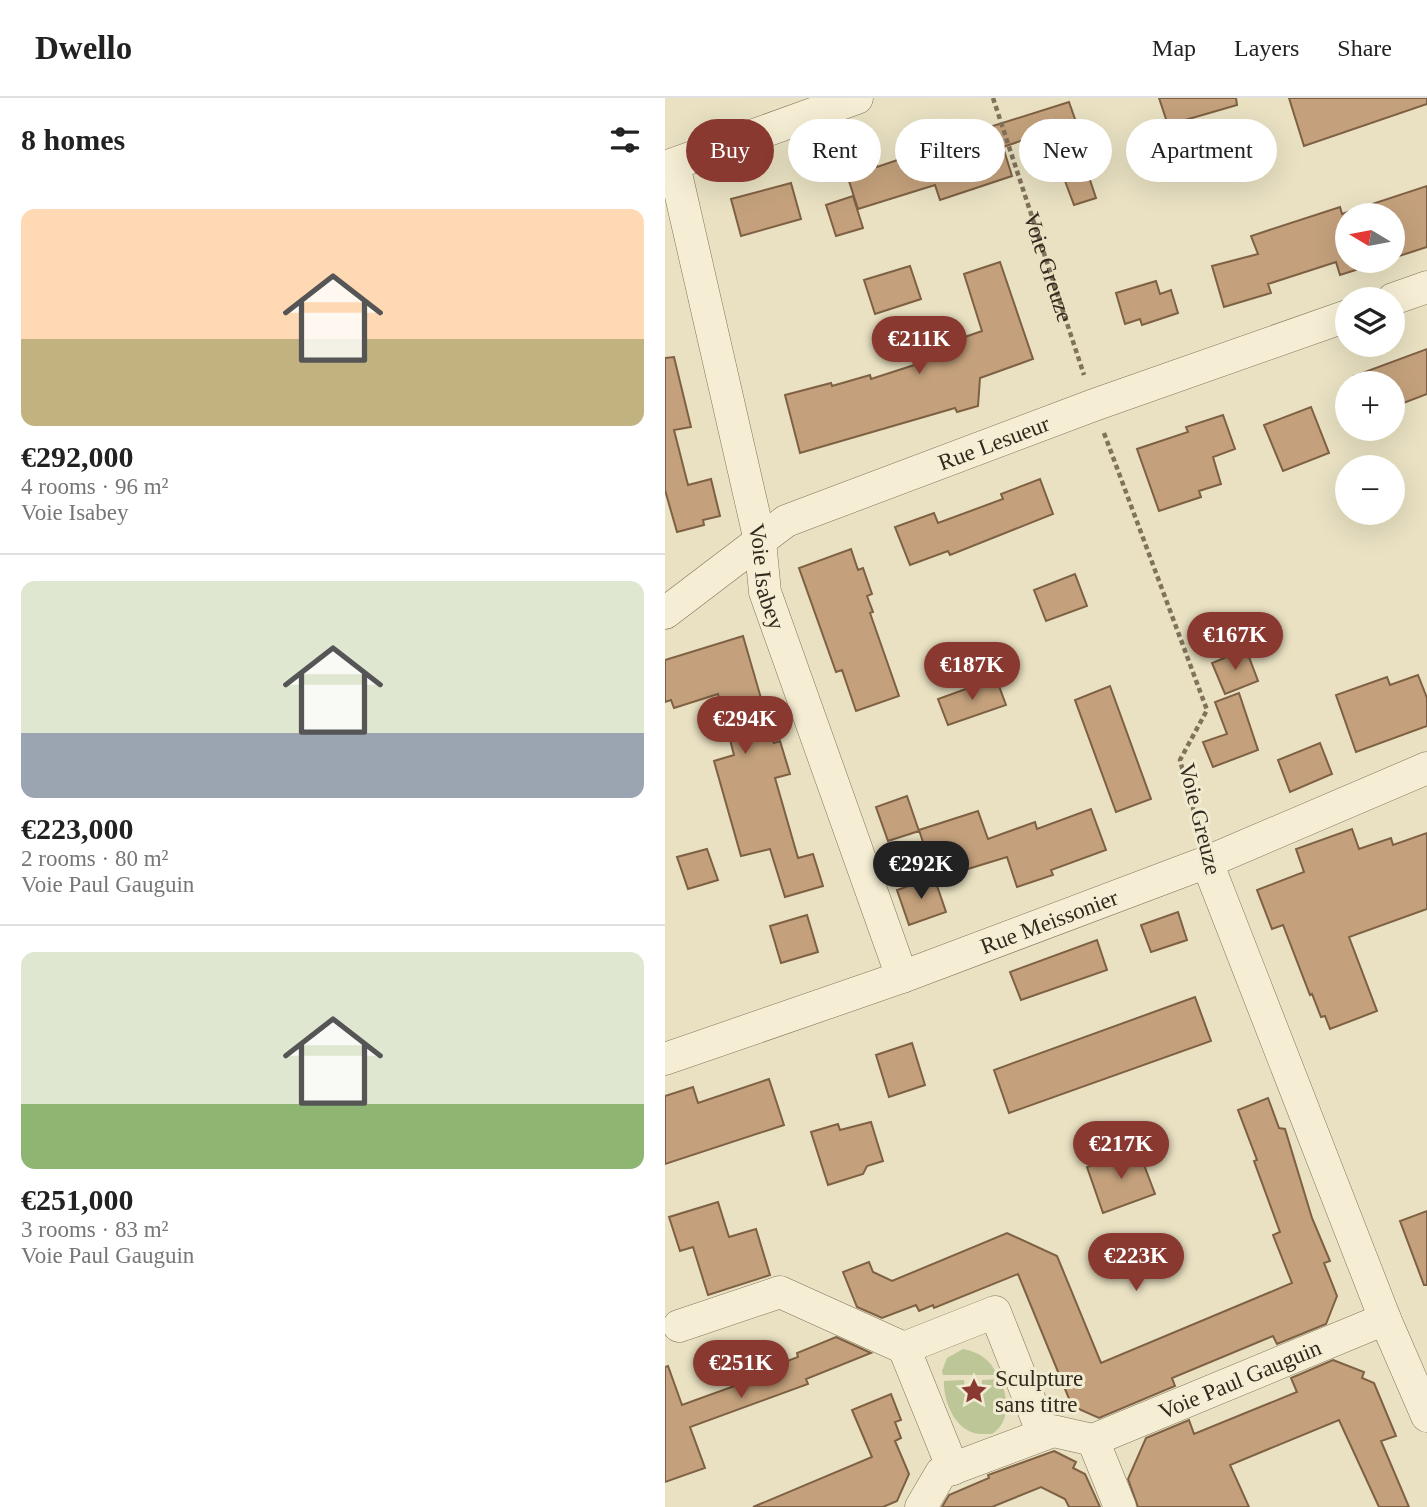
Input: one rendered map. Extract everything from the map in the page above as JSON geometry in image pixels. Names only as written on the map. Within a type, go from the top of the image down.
[{"type":"street","points":[[669,166],[857,98]]},
{"type":"street","name":"Voie Isabey","points":[[669,166],[760,541],[765,592],[902,976]]},
{"type":"street","points":[[1405,295],[1427,288]]},
{"type":"street","name":"Rue Lesueur","points":[[665,613],[786,522],[1094,405],[1335,320]]},
{"type":"street","name":"Rue Meissonier","points":[[665,1059],[902,976],[1207,862],[1427,768]]},
{"type":"street","name":"Voie Greuze","points":[[1207,862],[1385,1319],[1427,1416]]},
{"type":"street","points":[[679,1326],[780,1292],[904,1348],[953,1469]]},
{"type":"street","points":[[904,1348],[995,1312],[1043,1434]]},
{"type":"street","name":"Voie Paul Gauguin","points":[[1093,1440],[1385,1319]]},
{"type":"street","points":[[921,1507],[941,1473],[1053,1431],[1093,1440],[1120,1507]]},
{"type":"path","name":"Voie Greuze","points":[[993,98],[1094,405],[1207,710],[1180,760],[1207,862]]},
{"type":"green space","points":[[963,1349],[984,1358],[997,1375],[943,1375],[947,1358]]},
{"type":"green space","points":[[1000,1379],[1006,1409],[998,1429],[992,1434],[980,1434],[963,1427],[950,1409],[944,1381],[964,1380],[966,1400],[981,1400],[982,1380]]},
{"type":"building","points":[[1159,98],[1236,98],[1237,105],[1189,119],[1166,119]]},
{"type":"building","points":[[1289,98],[1427,98],[1427,104],[1304,146]]},
{"type":"building","points":[[1069,102],[1075,119],[1019,119],[1019,142],[1005,146],[1005,122]]},
{"type":"building","points":[[1005,153],[1012,176],[1005,178]]},
{"type":"building","points":[[895,161],[895,182],[994,182],[940,200],[935,185],[858,209],[849,182],[881,182],[881,166]]},
{"type":"building","points":[[1065,182],[1091,182],[1096,198],[1074,205]]},
{"type":"building","points":[[791,183],[801,219],[741,236],[731,199]]},
{"type":"building","points":[[1427,186],[1427,247],[1405,254],[1405,203],[1375,203]]},
{"type":"building","points":[[853,196],[863,228],[836,236],[826,205]]},
{"type":"building","points":[[1335,209],[1335,262],[1268,284],[1271,293],[1224,307],[1212,266],[1258,254],[1251,236]]},
{"type":"building","points":[[1000,262],[1033,359],[980,378],[978,406],[957,412],[955,408],[800,453],[785,395],[870,375],[871,379],[939,357],[936,347],[982,331],[964,274]]},
{"type":"building","points":[[910,266],[921,299],[875,314],[864,280]]},
{"type":"building","points":[[1156,281],[1160,294],[1171,290],[1178,313],[1142,325],[1140,319],[1125,324],[1116,293]]},
{"type":"building","points":[[1427,349],[1427,394],[1405,402],[1405,371],[1368,371]]},
{"type":"building","points":[[674,357],[691,427],[674,430],[688,485],[711,479],[720,516],[703,520],[704,525],[677,532],[665,490],[665,358]]},
{"type":"building","points":[[1311,407],[1329,453],[1283,471],[1264,425]]},
{"type":"building","points":[[1223,415],[1235,449],[1213,457],[1221,484],[1199,491],[1201,497],[1159,511],[1137,449],[1188,432],[1186,427]]},
{"type":"building","points":[[1040,479],[1053,514],[950,555],[948,551],[910,565],[895,527],[934,513],[938,523],[1003,499],[1001,494]]},
{"type":"building","points":[[851,549],[858,570],[863,568],[872,594],[867,596],[873,612],[870,613],[899,696],[856,711],[842,670],[836,672],[799,568]]},
{"type":"building","points":[[1075,574],[1087,606],[1046,621],[1034,590]]},
{"type":"building","points":[[743,636],[774,743],[780,741],[790,774],[775,778],[798,858],[813,854],[823,886],[785,897],[770,849],[741,856],[714,761],[734,755],[718,694],[674,708],[671,700],[665,702],[665,660]]},
{"type":"building","points":[[1246,649],[1258,681],[1225,694],[1212,663]]},
{"type":"building","points":[[1418,675],[1427,698],[1427,726],[1356,752],[1336,695],[1387,677],[1390,685]]},
{"type":"building","points":[[996,678],[1006,705],[948,725],[938,699]]},
{"type":"building","points":[[1110,686],[1151,799],[1116,812],[1075,700]]},
{"type":"building","points":[[1239,693],[1258,750],[1213,767],[1203,742],[1227,734],[1215,702]]},
{"type":"building","points":[[1320,743],[1332,774],[1290,792],[1278,760]]},
{"type":"building","points":[[907,796],[919,831],[888,841],[876,807]]},
{"type":"building","points":[[1091,809],[1106,850],[1051,870],[1053,875],[1017,887],[1007,857],[935,879],[919,830],[978,811],[988,839],[1035,822],[1037,829]]},
{"type":"building","points":[[1352,829],[1359,849],[1391,838],[1393,845],[1427,833],[1427,909],[1349,937],[1377,1011],[1330,1029],[1325,1016],[1321,1017],[1312,994],[1310,995],[1283,925],[1272,929],[1257,890],[1304,872],[1296,849]]},
{"type":"building","points":[[707,849],[718,880],[688,889],[677,857]]},
{"type":"building","points":[[934,877],[946,912],[909,925],[897,890]]},
{"type":"building","points":[[1178,912],[1187,940],[1151,952],[1141,925]]},
{"type":"building","points":[[807,915],[818,952],[781,963],[770,926]]},
{"type":"building","points":[[1097,940],[1107,970],[1021,1000],[1010,972]]},
{"type":"building","points":[[1195,997],[1211,1041],[1009,1113],[994,1070]]},
{"type":"building","points":[[912,1043],[925,1085],[889,1097],[876,1055]]},
{"type":"building","points":[[769,1079],[784,1125],[665,1164],[665,1096],[693,1087],[698,1103]]},
{"type":"building","points":[[1268,1098],[1279,1128],[1285,1129],[1312,1218],[1330,1261],[1324,1263],[1337,1296],[1326,1324],[1277,1344],[1273,1336],[1172,1378],[1175,1386],[1099,1418],[1072,1406],[1018,1274],[934,1308],[933,1305],[919,1311],[916,1305],[882,1318],[857,1307],[843,1272],[869,1262],[873,1272],[892,1281],[1007,1233],[1057,1256],[1101,1363],[1292,1283],[1273,1235],[1280,1232],[1238,1110]]},
{"type":"building","points":[[871,1122],[883,1161],[867,1166],[863,1174],[828,1185],[811,1132],[838,1124],[840,1130]]},
{"type":"building","points":[[1138,1149],[1155,1194],[1103,1213],[1087,1167]]},
{"type":"building","points":[[718,1202],[729,1237],[756,1229],[770,1275],[708,1295],[693,1247],[680,1251],[669,1217]]},
{"type":"building","points":[[1427,1211],[1427,1285],[1424,1285],[1400,1221]]},
{"type":"building","points":[[836,1337],[871,1353],[806,1379],[808,1384],[690,1427],[705,1468],[665,1482],[665,1367],[668,1366],[682,1405],[751,1380],[749,1376],[798,1357],[797,1353]]},
{"type":"building","points":[[1333,1360],[1364,1372],[1362,1378],[1374,1383],[1396,1436],[1381,1441],[1409,1507],[1379,1507],[1339,1420],[1230,1465],[1249,1507],[1138,1507],[1128,1479],[1146,1438],[1189,1420],[1194,1434],[1297,1392],[1291,1378]]},
{"type":"building","points":[[891,1394],[901,1420],[895,1422],[901,1438],[895,1441],[909,1474],[897,1501],[883,1507],[753,1507],[872,1457],[852,1410]]},
{"type":"building","points":[[1054,1451],[1076,1462],[1073,1468],[1085,1474],[1100,1507],[1069,1507],[1065,1499],[1041,1487],[992,1507],[942,1507],[949,1495],[989,1478],[988,1475]]},
{"type":"place","name":"Sculpture sans titre","points":[[974,1391]]}]
